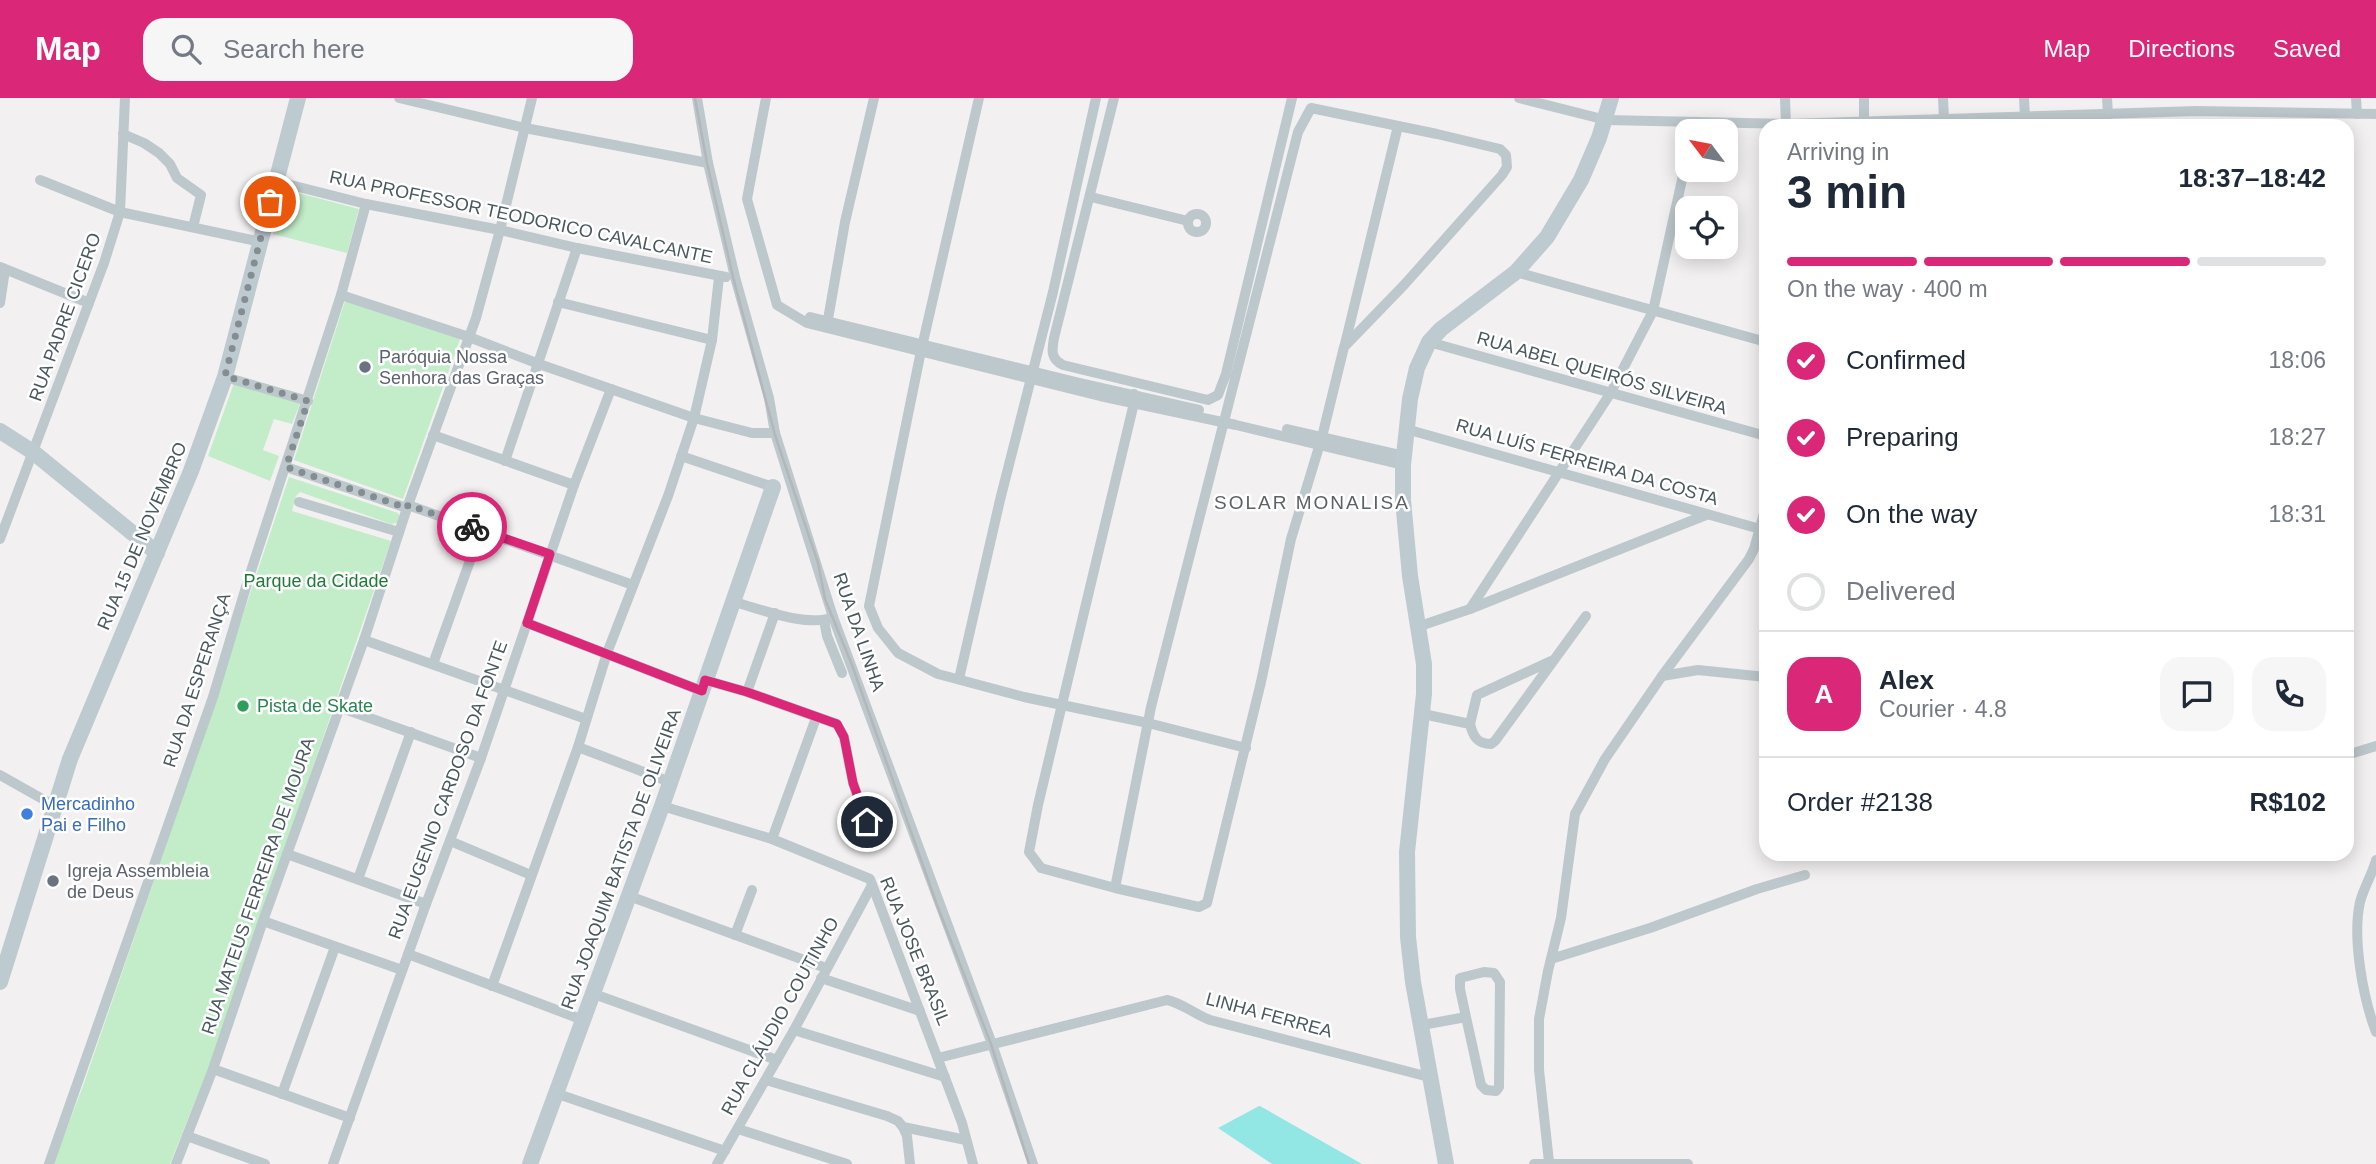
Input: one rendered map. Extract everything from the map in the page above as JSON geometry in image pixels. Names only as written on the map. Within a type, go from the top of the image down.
[{"type":"main road","name":"RUA 15 DE NOVEMBRO","points":[[0,982],[70,759],[191,471],[225,376],[298,98]]},
{"type":"main road","points":[[1446,1164],[1413,982],[1408,937],[1407,852],[1423,714],[1424,664],[1405,534],[1406,429],[1417,368],[1429,342],[1516,272],[1548,237],[1581,180],[1606,120],[1611,98]]},
{"type":"main road","points":[[0,431],[33,452],[157,553]]},
{"type":"main road","name":"RUA JOAQUIM BATISTA DE OLIVEIRA","points":[[530,1164],[662,806],[773,487]]},
{"type":"street","name":"RUA PADRE CICERO","points":[[0,539],[89,303],[120,212],[125,98]]},
{"type":"street","points":[[399,98],[525,128],[709,163]]},
{"type":"street","name":"RUA MATEUS FERREIRA DE MOURA","points":[[176,1164],[213,1069],[364,640],[407,506],[470,337],[485,291],[532,98]]},
{"type":"street","name":"RUA DA LINHA","points":[[697,98],[735,277],[769,398],[775,433],[828,619],[992,1044],[1033,1164]]},
{"type":"street","points":[[766,98],[747,198],[777,305],[793,315],[1134,399],[1404,460]]},
{"type":"street","points":[[827,324],[845,222],[874,98]]},
{"type":"street","points":[[979,98],[869,606],[878,628],[898,653],[939,674],[1246,748]]},
{"type":"street","points":[[958,679],[1053,292],[1096,98]]},
{"type":"street","points":[[1114,98],[1052,352],[1059,363],[1074,368],[1204,399],[1214,399],[1226,374],[1292,98]]},
{"type":"street","points":[[1518,98],[1606,120],[1675,125]]},
{"type":"street","points":[[1785,98],[1786,119]]},
{"type":"street","points":[[1864,98],[1864,119]]},
{"type":"street","points":[[1943,98],[1944,119],[2196,111],[2376,114]]},
{"type":"street","points":[[2024,98],[2025,117]]},
{"type":"street","points":[[2107,98],[2108,115]]},
{"type":"street","points":[[2196,98],[2196,111]]},
{"type":"street","points":[[2268,98],[2269,111]]},
{"type":"street","points":[[2356,98],[2357,114]]},
{"type":"street","points":[[1115,888],[1148,723],[1178,595],[1226,419],[1298,131],[1311,108],[1500,149],[1508,161],[1507,167],[1404,285],[1344,346]]},
{"type":"street","points":[[1738,125],[1759,125]]},
{"type":"street","points":[[1134,399],[1029,852],[1041,868],[1199,907],[1207,903],[1246,748],[1291,539],[1320,441],[1398,126]]},
{"type":"street","points":[[123,134],[159,153],[170,164],[177,178],[201,195],[193,227]]},
{"type":"street","points":[[40,180],[120,212],[261,242]]},
{"type":"street","name":"RUA PROFESSOR TEODORICO CAVALCANTE","points":[[275,181],[366,204],[719,277],[735,277]]},
{"type":"street","points":[[1470,609],[1610,394],[1653,312],[1682,182]]},
{"type":"street","points":[[1091,197],[1188,221]]},
{"type":"street","name":"RUA DA ESPERANÇA","points":[[49,1164],[213,697],[249,577],[341,295],[366,204]]},
{"type":"street","points":[[505,461],[578,248]]},
{"type":"street","points":[[0,303],[3,269],[89,303]]},
{"type":"street","points":[[1516,272],[1759,340]]},
{"type":"street","points":[[492,986],[578,747],[607,653],[668,496],[694,418],[712,340],[719,277]]},
{"type":"street","points":[[341,295],[470,337],[694,418],[740,431],[775,433]]},
{"type":"street","points":[[558,302],[712,340]]},
{"type":"street","name":"RUA ABEL QUEIRÓS SILVEIRA","points":[[1429,342],[1759,434]]},
{"type":"street","points":[[225,376],[308,401]]},
{"type":"street","name":"RUA EUGENIO CARDOSO DA FONTE","points":[[333,1164],[481,758],[574,485],[611,389]]},
{"type":"street","name":"RUA LUÍS FERREIRA DA COSTA","points":[[1406,429],[1759,529]]},
{"type":"street","points":[[433,435],[574,485]]},
{"type":"street","points":[[681,456],[773,487]]},
{"type":"street","points":[[286,467],[481,530],[633,585]]},
{"type":"street","points":[[299,502],[399,532]]},
{"type":"street","points":[[1420,626],[1470,609],[1706,514]]},
{"type":"street","points":[[433,664],[481,530]]},
{"type":"street","points":[[1549,1162],[1540,1083],[1541,1007],[1561,918],[1571,836],[1578,807],[1605,759],[1662,676],[1749,559],[1759,532]]},
{"type":"street","points":[[734,602],[803,620],[828,619],[831,646],[842,673]]},
{"type":"street","points":[[747,692],[775,613]]},
{"type":"street","points":[[1553,660],[1477,695],[1470,724],[1477,740],[1485,744],[1496,741],[1586,616]]},
{"type":"street","points":[[527,623],[704,686],[747,692],[832,722],[841,729],[853,783],[872,838]]},
{"type":"street","points":[[364,640],[586,719]]},
{"type":"street","points":[[1662,676],[1698,670],[1759,676]]},
{"type":"street","points":[[339,707],[481,758]]},
{"type":"street","points":[[1423,714],[1470,724]]},
{"type":"street","points":[[772,839],[816,718]]},
{"type":"street","points":[[358,879],[411,732]]},
{"type":"street","points":[[2354,753],[2376,746]]},
{"type":"street","points":[[578,747],[670,782]]},
{"type":"street","points":[[0,775],[55,806]]},
{"type":"street","name":"RUA JOSE BRASIL","points":[[662,806],[772,839],[867,876],[945,1077],[973,1164]]},
{"type":"street","points":[[450,841],[531,875]]},
{"type":"street","points":[[287,854],[426,904]]},
{"type":"street","points":[[2376,860],[2358,915],[2360,964],[2366,1006],[2376,1032]]},
{"type":"street","points":[[1551,959],[1805,875]]},
{"type":"street","name":"RUA CLÁUDIO COUTINHO","points":[[717,1164],[794,1030],[872,885]]},
{"type":"street","points":[[735,935],[752,890]]},
{"type":"street","points":[[629,896],[735,935],[920,1011]]},
{"type":"street","points":[[263,921],[402,971]]},
{"type":"street","points":[[282,1094],[335,947]]},
{"type":"street","points":[[408,954],[583,1020]]},
{"type":"street","points":[[1474,973],[1494,973],[1500,982],[1499,1087],[1496,1091],[1486,1090],[1481,1085],[1466,1017],[1460,978],[1474,973]]},
{"type":"street","points":[[594,994],[777,1060]]},
{"type":"street","name":"LINHA FERREA","points":[[938,1058],[1167,1000],[1210,1020],[1429,1077]]},
{"type":"street","points":[[1422,1025],[1466,1017]]},
{"type":"street","points":[[794,1030],[945,1077]]},
{"type":"street","points":[[213,1069],[350,1118]]},
{"type":"street","points":[[766,1080],[898,1121],[907,1136],[910,1164]]},
{"type":"street","points":[[555,1093],[724,1151]]},
{"type":"street","points":[[903,1127],[966,1140]]},
{"type":"street","points":[[738,1129],[847,1164]]},
{"type":"street","points":[[187,1136],[258,1163]]},
{"type":"street","points":[[1534,1164],[1688,1164]]},
{"type":"green space","points":[[283,189],[359,209],[347,253],[273,234]]},
{"type":"green space","points":[[345,301],[460,339],[403,499],[294,460]]},
{"type":"green space","points":[[234,383],[300,403],[292,424],[274,419],[263,450],[279,456],[270,481],[208,456]]},
{"type":"green space","name":"Parque da Cidade","points":[[289,477],[398,513],[400,518],[397,523],[391,524],[300,492],[296,496],[292,511],[391,541],[212,1059],[170,1164],[53,1164],[83,1086],[164,851]]},
{"type":"water","points":[[1259,1106],[1362,1164],[1272,1164],[1218,1128]]},
{"type":"railway","points":[[695,98],[733,277],[775,435],[818,563],[825,599],[852,665],[937,905],[991,1044],[1029,1164]]},
{"type":"way so far","points":[[270,202],[225,376],[308,401],[286,467],[472,527]]},
{"type":"place","name":"Paróquia Nossa Senhora das Graças","points":[[365,367]]},
{"type":"place","name":"Pista de Skate","points":[[243,706]]},
{"type":"place","name":"Mercadinho Pai e Filho","points":[[27,814]]},
{"type":"place","name":"Igreja Assembleia de Deus","points":[[53,881]]},
{"type":"district","name":"SOLAR MONALISA","points":[[1312,502]]},
{"type":"route","points":[[472,527],[550,554],[527,623],[702,691],[705,680],[837,724],[844,737],[853,783],[867,822]]}]
